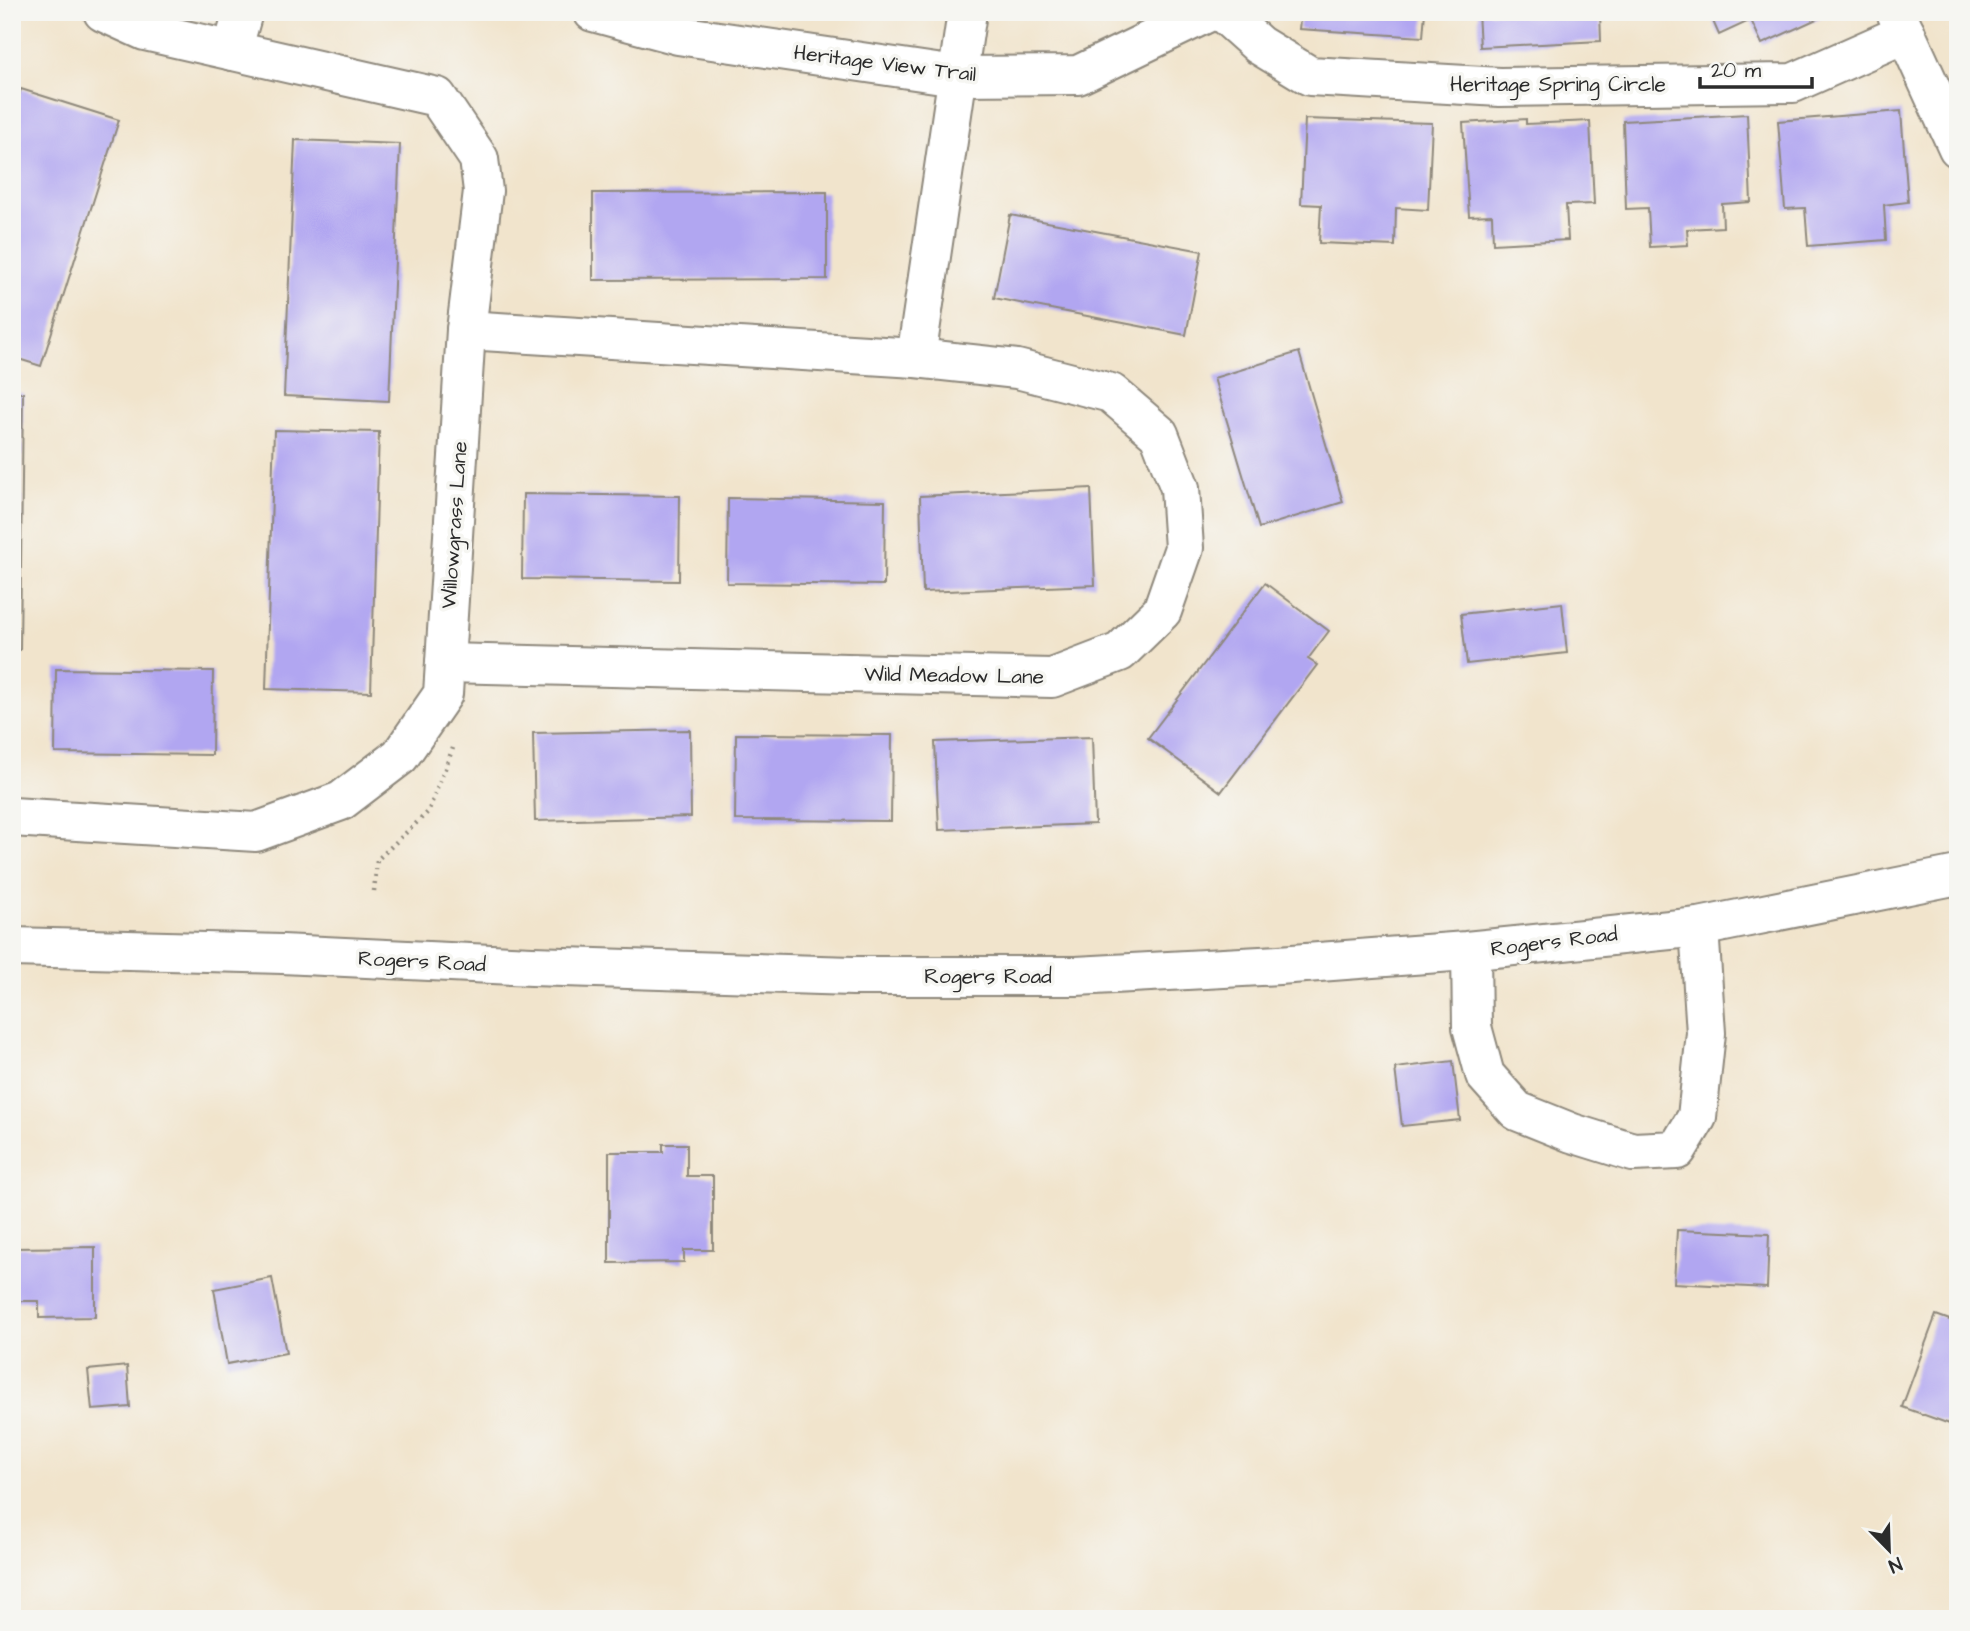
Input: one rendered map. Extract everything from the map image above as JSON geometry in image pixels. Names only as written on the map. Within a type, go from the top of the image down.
[{"type":"street","name":"Willowgrass Lane","points":[[103,12],[145,30],[437,97],[479,159],[483,191],[466,330],[444,678]]},
{"type":"street","points":[[232,51],[243,12]]},
{"type":"street","name":"Heritage View Trail","points":[[593,12],[678,35],[956,75],[1078,75],[1209,12]]},
{"type":"street","points":[[916,358],[967,12]]},
{"type":"street","name":"Heritage Spring Circle","points":[[1222,12],[1259,45],[1310,76],[1500,87],[1793,83],[1901,23]]},
{"type":"street","points":[[1901,23],[1958,148]]},
{"type":"street","name":"Wild Meadow Lane","points":[[444,678],[1052,678],[1120,652],[1162,611],[1184,548],[1180,488],[1159,434],[1111,393],[1017,369],[916,358],[466,330]]},
{"type":"street","points":[[12,817],[256,832],[341,801],[400,756],[444,678]]},
{"type":"street","name":"Rogers Road","points":[[12,947],[282,954],[532,966],[853,976],[1076,976],[1471,951],[1699,927],[1958,875]]},
{"type":"street","points":[[1471,951],[1472,1027],[1485,1075],[1517,1111],[1572,1133],[1633,1152],[1677,1150],[1697,1117],[1706,1033],[1699,927]]},
{"type":"path","points":[[373,891],[377,860],[428,812],[452,757],[459,716],[444,678]]},
{"type":"building","points":[[1301,12],[1425,12],[1423,37],[1299,29]]},
{"type":"building","points":[[1478,12],[1600,12],[1601,41],[1480,47]]},
{"type":"building","points":[[1709,12],[1832,12],[1762,44],[1751,20],[1719,35]]},
{"type":"building","points":[[21,89],[119,120],[41,366],[12,357],[12,115]]},
{"type":"building","points":[[1901,111],[1908,202],[1884,205],[1886,240],[1808,246],[1805,208],[1785,209],[1778,121]]},
{"type":"building","points":[[1747,114],[1751,202],[1722,204],[1723,227],[1687,229],[1688,245],[1650,247],[1648,208],[1626,209],[1623,121]]},
{"type":"building","points":[[1305,119],[1432,123],[1428,210],[1396,208],[1395,246],[1319,243],[1321,205],[1301,204]]},
{"type":"building","points":[[1526,119],[1526,124],[1590,121],[1594,204],[1566,205],[1568,240],[1493,244],[1492,215],[1469,216],[1463,123]]},
{"type":"building","points":[[295,140],[400,144],[389,401],[284,396]]},
{"type":"building","points":[[827,192],[827,279],[593,280],[593,193]]},
{"type":"building","points":[[1010,215],[1202,251],[1186,335],[994,298]]},
{"type":"building","points":[[1299,352],[1343,502],[1259,528],[1214,378]]},
{"type":"building","points":[[12,393],[23,393],[20,650],[12,650]]},
{"type":"building","points":[[274,430],[379,432],[371,692],[266,689]]},
{"type":"building","points":[[1091,488],[1095,585],[923,592],[920,496]]},
{"type":"building","points":[[523,494],[680,496],[679,581],[522,579]]},
{"type":"building","points":[[728,498],[885,501],[884,585],[727,583]]},
{"type":"building","points":[[1265,583],[1329,631],[1308,659],[1317,665],[1221,792],[1148,738]]},
{"type":"building","points":[[1562,603],[1567,653],[1467,664],[1461,614]]},
{"type":"building","points":[[56,669],[213,671],[212,755],[55,753]]},
{"type":"building","points":[[690,730],[691,817],[535,821],[533,733]]},
{"type":"building","points":[[736,734],[892,735],[891,821],[735,820]]},
{"type":"building","points":[[1092,737],[1095,824],[939,830],[935,742]]},
{"type":"building","points":[[1453,1061],[1460,1120],[1402,1126],[1395,1068]]},
{"type":"building","points":[[663,1144],[687,1144],[687,1176],[713,1176],[713,1250],[684,1250],[684,1262],[609,1263],[609,1152],[663,1152]]},
{"type":"building","points":[[1677,1230],[1769,1234],[1767,1288],[1674,1283]]},
{"type":"building","points":[[95,1247],[95,1317],[39,1318],[39,1301],[12,1301],[12,1248]]},
{"type":"building","points":[[272,1278],[286,1353],[227,1364],[214,1289]]},
{"type":"building","points":[[1936,1315],[1958,1323],[1958,1427],[1902,1407]]},
{"type":"building","points":[[127,1366],[130,1407],[92,1410],[88,1370]]}]
